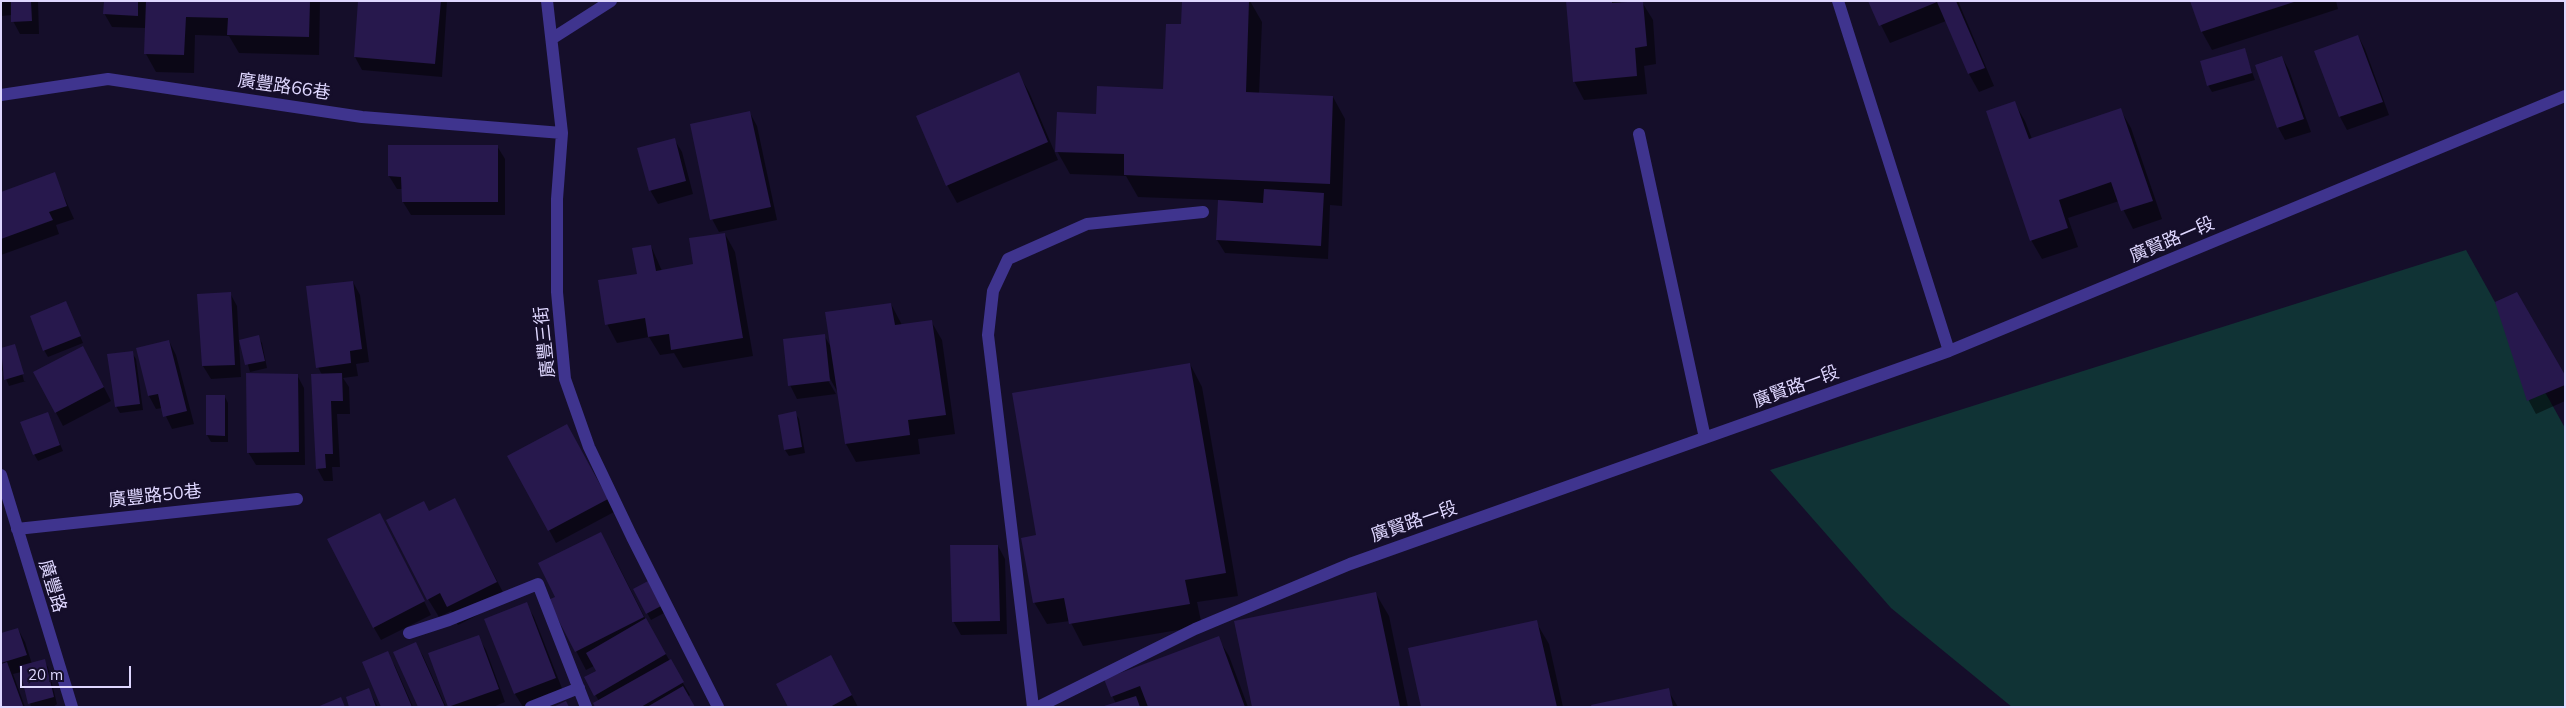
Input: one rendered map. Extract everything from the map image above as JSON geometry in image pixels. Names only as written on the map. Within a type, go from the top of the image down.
[{"type":"street","name":"廣豐三街","points":[[547,1],[553,38],[562,133],[557,199],[557,292],[565,379],[590,447],[632,537],[718,707]]},
{"type":"street","points":[[553,38],[611,1]]},
{"type":"street","points":[[1838,1],[1949,351]]},
{"type":"street","name":"廣豐路66巷","points":[[1,95],[108,79],[362,116],[562,133]]},
{"type":"street","name":"廣賢路一段","points":[[1038,707],[1195,629],[1350,564],[1949,351],[2565,96]]},
{"type":"street","points":[[1639,134],[1705,438]]},
{"type":"street","points":[[1033,707],[988,335],[993,291],[1008,258],[1087,224],[1202,212]]},
{"type":"street","name":"廣豐路","points":[[1,475],[72,707]]},
{"type":"street","name":"廣豐路50巷","points":[[17,529],[297,499]]},
{"type":"street","points":[[408,633],[449,620],[538,584],[586,707]]},
{"type":"street","points":[[531,707],[579,688]]},
{"type":"green space","points":[[2466,250],[2565,428],[2565,707],[2012,707],[1891,608],[1770,470]]},
{"type":"building","points":[[11,1],[31,1],[32,21],[11,22]]},
{"type":"building","points":[[104,1],[138,1],[138,16],[103,14]]},
{"type":"building","points":[[146,1],[310,1],[309,37],[227,35],[228,18],[186,17],[184,55],[144,54]]},
{"type":"building","points":[[358,1],[441,1],[435,64],[354,57]]},
{"type":"building","points":[[1182,1],[1249,1],[1246,92],[1333,96],[1330,184],[1124,175],[1124,154],[1055,152],[1057,112],[1096,114],[1097,86],[1163,89],[1166,24],[1181,24]]},
{"type":"building","points":[[1566,1],[1612,1],[1612,3],[1643,1],[1647,46],[1635,48],[1637,76],[1573,82]]},
{"type":"building","points":[[1868,1],[1956,1],[1985,68],[1968,74],[1937,2],[1879,26]]},
{"type":"building","points":[[2190,1],[2294,1],[2294,2],[2201,32]]},
{"type":"building","points":[[2358,35],[2383,102],[2339,117],[2314,51]]},
{"type":"building","points":[[2245,48],[2252,73],[2207,86],[2200,61]]},
{"type":"building","points":[[2282,56],[2304,119],[2277,128],[2255,65]]},
{"type":"building","points":[[1019,72],[1048,142],[946,186],[916,116]]},
{"type":"building","points":[[2015,101],[2029,139],[2121,108],[2153,201],[2121,211],[2111,182],[2059,200],[2068,228],[2030,241],[1986,111]]},
{"type":"building","points":[[750,111],[771,207],[710,220],[690,124]]},
{"type":"building","points":[[675,138],[686,181],[649,191],[637,148]]},
{"type":"building","points":[[388,145],[498,145],[498,202],[402,202],[401,177],[388,176]]},
{"type":"building","points":[[55,172],[67,206],[49,212],[53,220],[1,239],[1,192]]},
{"type":"building","points":[[1264,189],[1324,193],[1321,246],[1216,240],[1218,200],[1263,203]]},
{"type":"building","points":[[725,233],[743,338],[671,350],[669,334],[648,337],[645,318],[605,325],[598,280],[637,274],[632,248],[651,245],[656,271],[693,264],[689,238]]},
{"type":"building","points":[[353,281],[362,349],[350,351],[351,363],[316,368],[306,286]]},
{"type":"building","points":[[231,292],[235,365],[202,366],[197,294]]},
{"type":"building","points":[[2517,292],[2565,375],[2565,385],[2527,401],[2495,302]]},
{"type":"building","points":[[66,301],[81,336],[43,351],[30,316]]},
{"type":"building","points":[[891,303],[895,325],[932,320],[946,415],[908,420],[910,435],[845,444],[825,312]]},
{"type":"building","points":[[825,334],[830,381],[788,386],[783,339]]},
{"type":"building","points":[[259,335],[265,361],[245,365],[239,340]]},
{"type":"building","points":[[169,340],[187,411],[163,417],[158,394],[148,396],[136,348]]},
{"type":"building","points":[[15,344],[24,374],[4,380],[1,348]]},
{"type":"building","points":[[83,346],[104,387],[55,413],[33,372]]},
{"type":"building","points":[[133,351],[140,404],[115,407],[107,354]]},
{"type":"building","points":[[1190,363],[1226,573],[1185,580],[1190,604],[1069,624],[1064,598],[1033,603],[1021,538],[1036,535],[1012,393]]},
{"type":"building","points":[[246,373],[298,374],[299,452],[247,453]]},
{"type":"building","points":[[342,373],[343,401],[331,401],[333,454],[325,454],[326,468],[316,469],[311,374]]},
{"type":"building","points":[[206,395],[225,395],[225,436],[206,435]]},
{"type":"building","points":[[796,411],[802,447],[784,450],[778,415]]},
{"type":"building","points":[[48,412],[60,445],[33,455],[20,422]]},
{"type":"building","points":[[567,424],[608,499],[548,531],[507,456]]},
{"type":"building","points":[[455,498],[497,582],[447,607],[440,593],[427,600],[386,520],[424,501],[429,511]]},
{"type":"building","points":[[380,513],[425,601],[373,628],[327,539]]},
{"type":"building","points":[[601,532],[644,617],[575,652],[548,600],[555,597],[538,563]]},
{"type":"building","points":[[950,545],[998,545],[1000,621],[952,622]]},
{"type":"building","points":[[648,581],[661,606],[646,614],[633,589]]},
{"type":"building","points":[[1376,592],[1400,707],[1252,707],[1234,621]]},
{"type":"building","points":[[527,602],[556,678],[514,694],[484,619]]},
{"type":"building","points":[[646,618],[666,654],[594,696],[584,677],[596,671],[586,653]]},
{"type":"building","points":[[1537,620],[1557,707],[1421,707],[1408,648]]},
{"type":"building","points":[[18,628],[27,655],[1,663],[1,633]]},
{"type":"building","points":[[479,635],[499,689],[448,707],[428,653]]},
{"type":"building","points":[[1219,636],[1245,707],[1148,707],[1140,686],[1111,697],[1104,679]]},
{"type":"building","points":[[416,642],[445,707],[418,707],[393,652]]},
{"type":"building","points":[[388,651],[412,707],[381,707],[362,662]]},
{"type":"building","points":[[831,655],[852,695],[830,707],[788,707],[776,684]]},
{"type":"building","points":[[45,659],[54,697],[28,704],[19,666]]},
{"type":"building","points":[[671,659],[684,682],[641,707],[595,707],[593,703]]},
{"type":"building","points":[[7,662],[23,706],[20,707],[1,707],[1,664]]},
{"type":"building","points":[[683,686],[695,707],[647,707]]},
{"type":"building","points":[[369,688],[376,707],[349,707],[346,697]]},
{"type":"building","points":[[1669,688],[1673,707],[1592,707],[1591,705]]},
{"type":"building","points":[[1136,696],[1140,707],[1104,707],[1104,706]]},
{"type":"building","points":[[341,697],[345,707],[317,707]]},
{"type":"building","points":[[566,701],[569,707],[553,707]]}]
